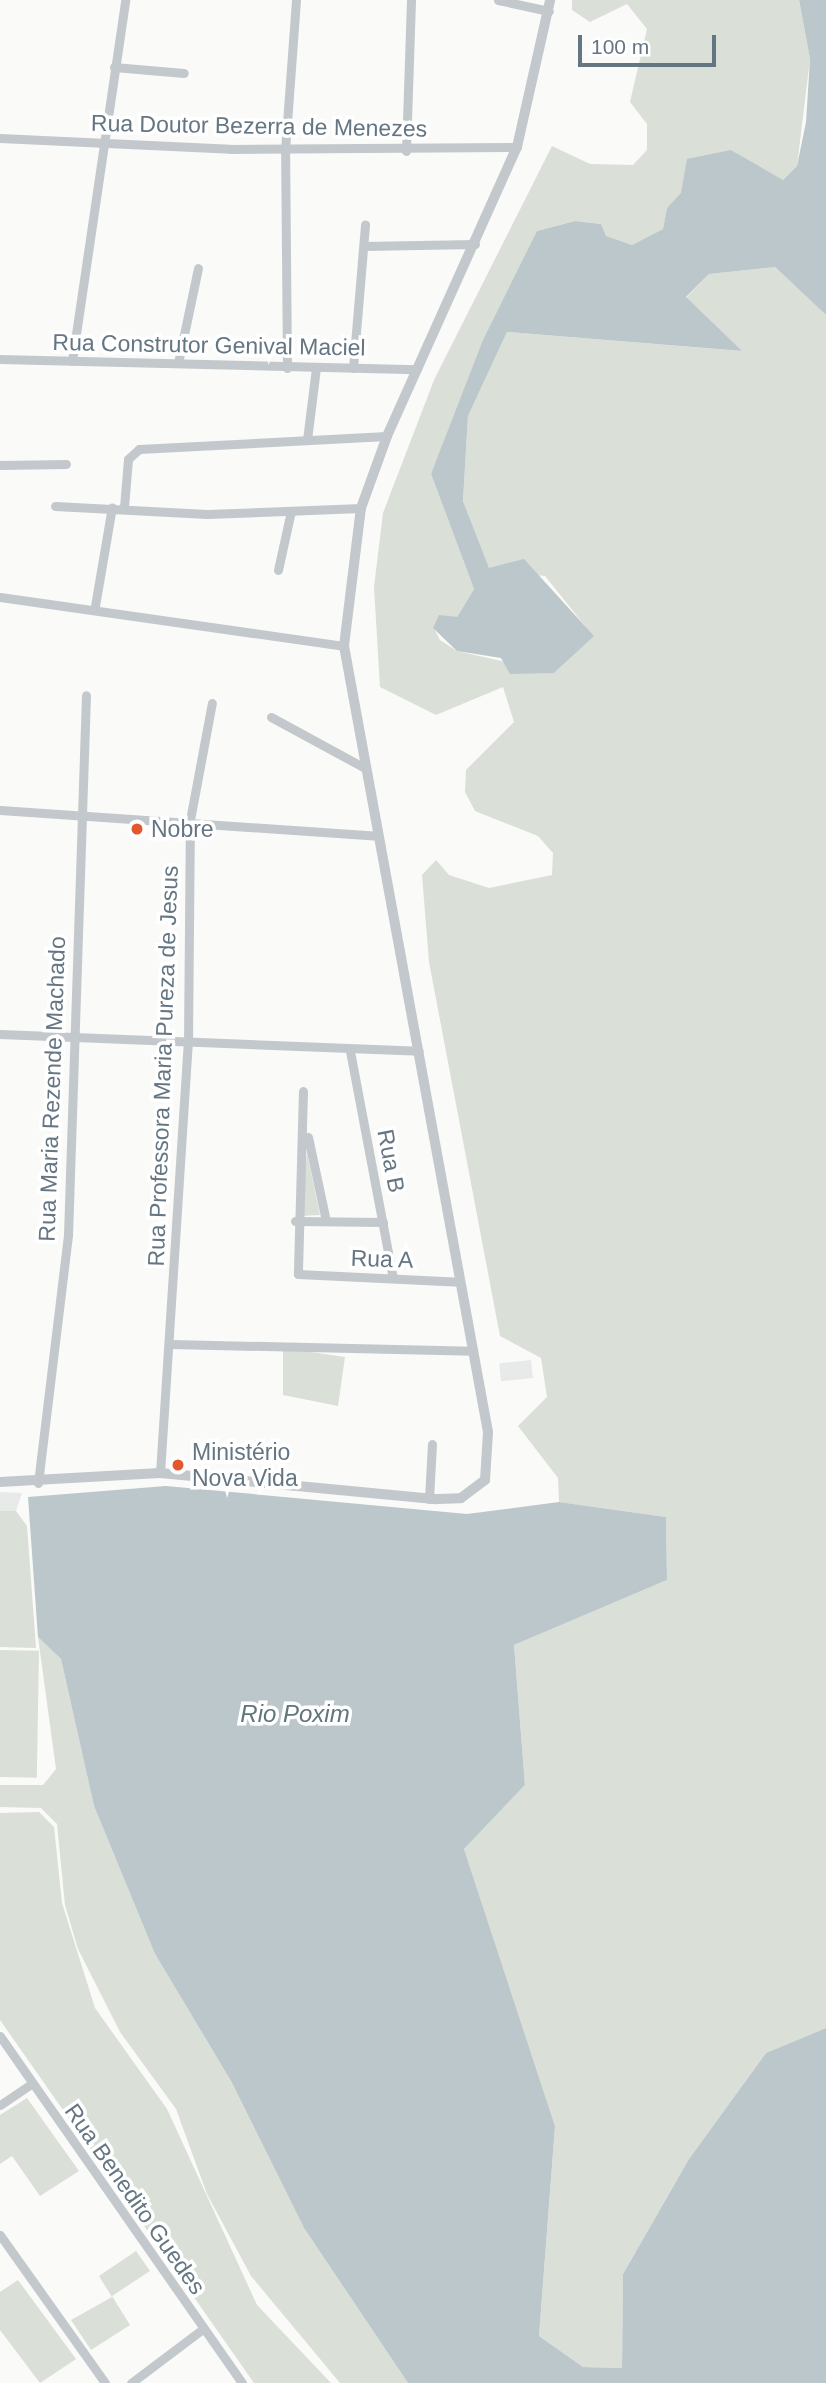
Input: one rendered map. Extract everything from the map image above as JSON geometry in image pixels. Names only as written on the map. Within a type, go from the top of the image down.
[{"type":"street","points":[[72,361],[102,142],[125,0]]},
{"type":"street","points":[[287,368],[285,149],[296,0]]},
{"type":"street","points":[[406,151],[411,0]]},
{"type":"street","points":[[0,1482],[38,1483],[160,1473],[429,1499],[473,1493],[485,1480],[489,1459],[472,1352],[419,1051],[363,766],[344,646],[361,508],[387,436],[517,147],[550,5],[498,0]]},
{"type":"street","points":[[114,67],[184,74]]},
{"type":"street","name":"Rua Doutor Bezerra de Menezes","points":[[0,138],[285,149],[406,151],[517,147]]},
{"type":"street","points":[[353,368],[365,225]]},
{"type":"street","points":[[364,246],[475,244]]},
{"type":"street","points":[[178,363],[198,268]]},
{"type":"street","name":"Rua Construtor Genival Maciel","points":[[0,359],[287,368],[417,369]]},
{"type":"street","points":[[307,440],[316,368]]},
{"type":"street","points":[[124,507],[128,459],[149,447],[387,436]]},
{"type":"street","points":[[0,465],[66,464]]},
{"type":"street","points":[[55,506],[124,507],[207,514],[361,508]]},
{"type":"street","points":[[95,606],[112,507]]},
{"type":"street","points":[[278,570],[291,511]]},
{"type":"street","points":[[0,597],[95,606],[344,646]]},
{"type":"street","name":"Rua Maria Rezende Machado","points":[[38,1483],[68,1235],[78,813],[86,695]]},
{"type":"street","name":"Rua Professora Maria Pureza de Jesus","points":[[160,1473],[171,1344],[188,1042],[190,820],[212,703]]},
{"type":"street","points":[[271,717],[363,766]]},
{"type":"street","points":[[0,810],[190,820],[377,836]]},
{"type":"street","points":[[0,1034],[350,1051],[419,1051]]},
{"type":"street","name":"Rua B","points":[[350,1051],[393,1278]]},
{"type":"street","points":[[303,1091],[306,1130],[327,1221]]},
{"type":"street","points":[[306,1130],[295,1221],[383,1222]]},
{"type":"street","name":"Rua A","points":[[295,1221],[294,1269],[303,1275],[459,1282]]},
{"type":"street","points":[[171,1344],[472,1352]]},
{"type":"street","points":[[429,1499],[432,1444]]},
{"type":"street","name":"Rua Benedito Guedes","points":[[0,2036],[30,2085],[242,2383]]},
{"type":"street","points":[[0,2105],[30,2085]]},
{"type":"street","points":[[0,2235],[105,2383]]},
{"type":"street","points":[[131,2383],[204,2328]]},
{"type":"shaded area","points":[[572,0],[799,0],[810,59],[797,166],[782,181],[731,150],[667,208],[663,229],[632,245],[605,236],[601,224],[575,221],[537,231],[431,474],[474,589],[457,617],[434,628],[440,640],[457,651],[554,673],[593,636],[545,576],[489,569],[463,501],[468,416],[507,332],[741,351],[686,298],[709,274],[775,267],[826,315],[826,2028],[766,2053],[689,2159],[623,2274],[622,2368],[583,2367],[539,2336],[555,2126],[464,1849],[525,1785],[514,1645],[667,1580],[666,1517],[559,1502],[558,1478],[518,1426],[547,1397],[541,1358],[500,1336],[429,962],[422,875],[436,860],[449,875],[489,888],[552,875],[553,853],[538,836],[475,811],[465,792],[466,770],[514,722],[503,687],[436,715],[380,687],[374,587],[383,513],[434,380],[552,146],[590,164],[633,165],[647,150],[647,124],[630,102],[647,29],[627,4],[590,22],[572,10]]},
{"type":"shaded area","points":[[307,1153],[320,1215],[300,1216]]},
{"type":"shaded area","points":[[283,1348],[345,1357],[338,1406],[283,1395]]},
{"type":"shaded area","points":[[531,1360],[533,1378],[501,1381],[499,1363]]},
{"type":"shaded area","points":[[0,1492],[22,1493],[16,1511],[0,1511]]},
{"type":"shaded area","points":[[0,1511],[16,1511],[27,1526],[36,1648],[0,1647]]},
{"type":"shaded area","points":[[38,1637],[61,1659],[94,1806],[155,1954],[231,2081],[304,2228],[408,2383],[340,2383],[251,2276],[207,2194],[176,2109],[120,2032],[78,1949],[65,1905],[57,1824],[41,1808],[0,1807],[0,1785],[43,1785],[56,1769]]},
{"type":"shaded area","points":[[0,1650],[39,1651],[37,1778],[0,1777]]},
{"type":"shaded area","points":[[39,1812],[54,1827],[62,1903],[95,2008],[167,2109],[257,2305],[331,2383],[254,2383],[0,2020],[0,1813]]},
{"type":"shaded area","points":[[27,2098],[79,2171],[40,2196],[12,2156],[0,2164],[0,2115]]},
{"type":"shaded area","points":[[136,2251],[150,2271],[112,2296],[130,2325],[91,2350],[71,2320],[112,2297],[99,2276]]},
{"type":"shaded area","points":[[18,2280],[76,2359],[40,2383],[0,2330],[0,2292]]},
{"type":"water","points":[[799,0],[826,0],[826,315],[775,267],[709,274],[686,297],[742,351],[507,332],[468,416],[463,501],[489,568],[524,559],[594,636],[554,673],[510,674],[501,658],[457,651],[433,628],[439,615],[457,617],[474,589],[431,474],[483,340],[537,231],[575,221],[601,224],[606,236],[632,245],[663,229],[667,208],[681,193],[687,159],[731,150],[783,180],[797,166],[806,122],[810,59]]},
{"type":"water","name":"Rio Poxim","points":[[166,1486],[467,1514],[559,1502],[666,1517],[667,1580],[514,1645],[525,1785],[464,1849],[555,2126],[539,2336],[583,2367],[622,2368],[623,2274],[689,2159],[766,2053],[826,2028],[826,2383],[408,2383],[304,2228],[231,2081],[155,1954],[94,1806],[61,1659],[38,1637],[28,1497]]},
{"type":"place","name":"Nobre","points":[[137,829]]},
{"type":"place","name":"Ministério Nova Vida","points":[[178,1465]]}]
